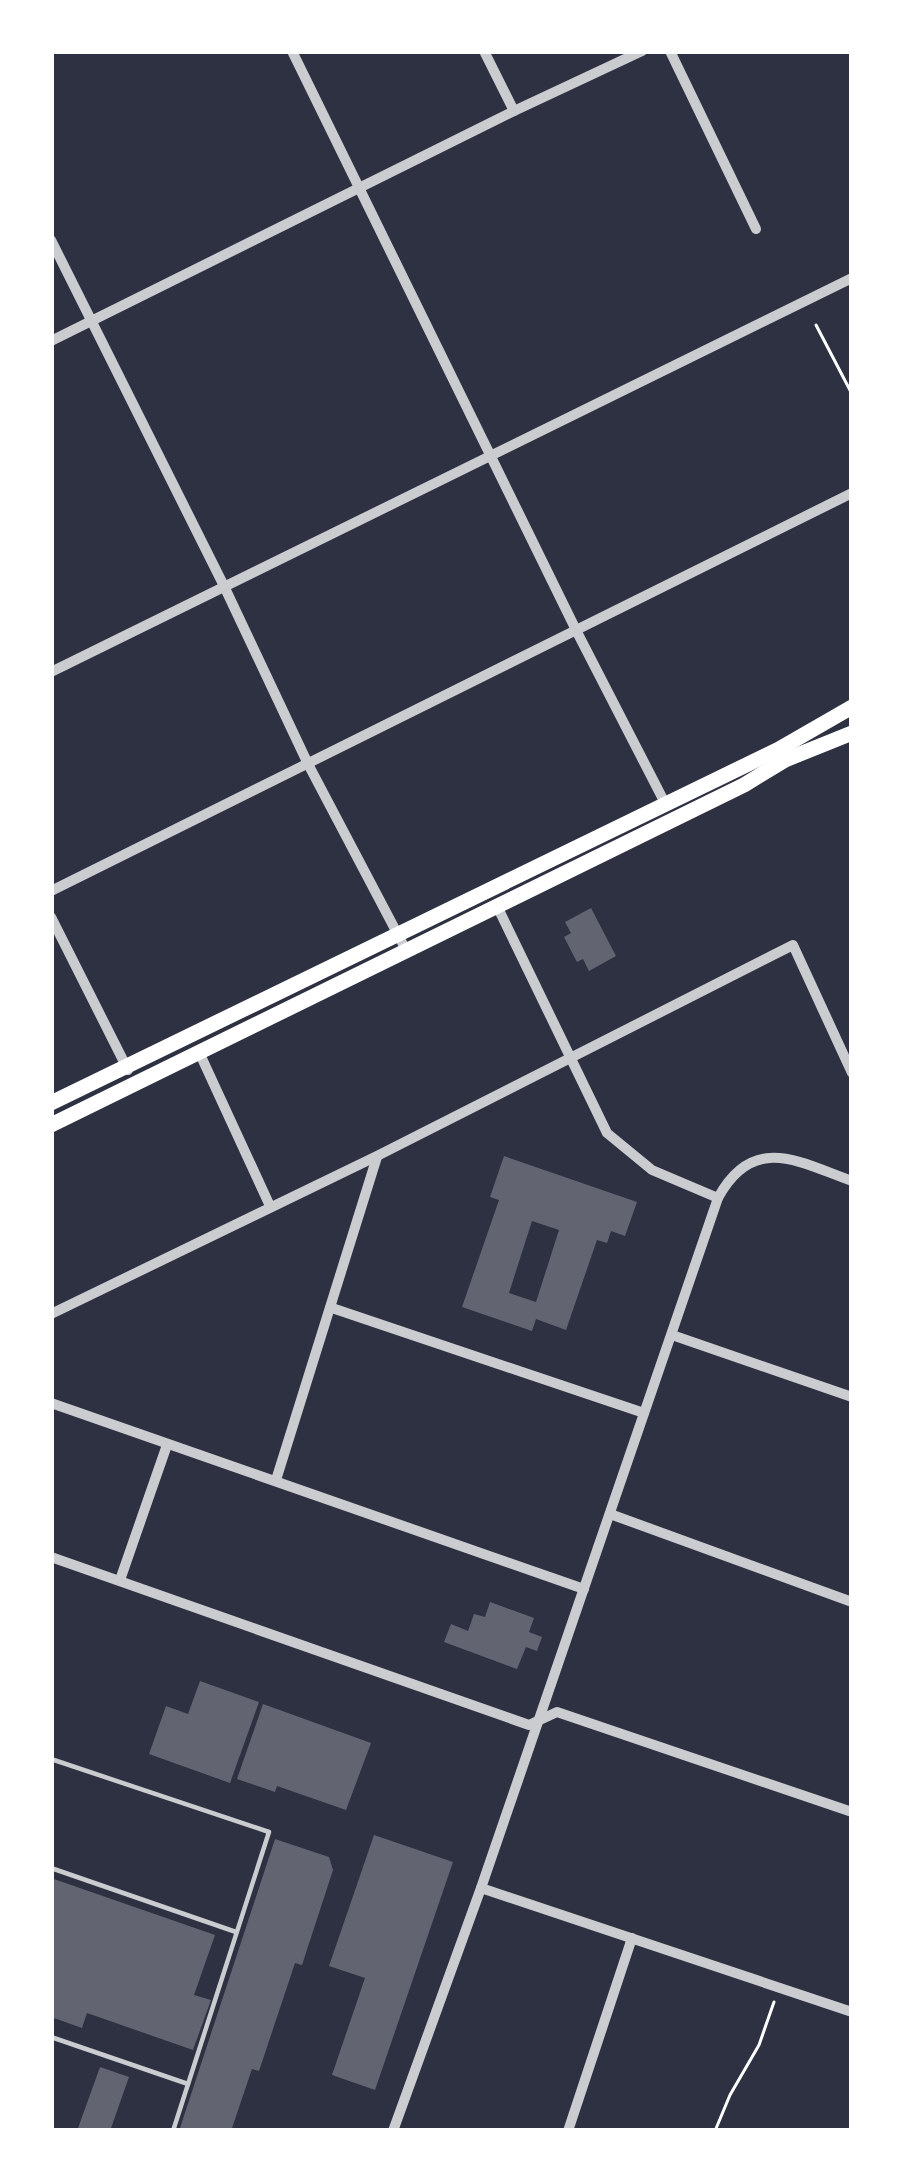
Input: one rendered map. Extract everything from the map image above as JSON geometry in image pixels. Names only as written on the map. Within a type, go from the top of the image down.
[{"type":"main road","points":[[51,1125],[497,905],[852,706]]},
{"type":"main road","points":[[51,1103],[398,933],[669,811],[744,785],[785,760],[852,733]]},
{"type":"street","points":[[292,51],[669,811]]},
{"type":"street","points":[[484,51],[514,111]]},
{"type":"street","points":[[51,341],[642,51]]},
{"type":"street","points":[[670,51],[756,229]]},
{"type":"street","points":[[51,240],[308,764],[406,950]]},
{"type":"street","points":[[51,672],[852,278]]},
{"type":"street","points":[[51,891],[852,494]]},
{"type":"street","points":[[497,905],[607,1133],[652,1170],[718,1198]]},
{"type":"street","points":[[51,917],[135,1084]]},
{"type":"street","points":[[51,1314],[377,1156],[793,945],[852,1072]]},
{"type":"street","points":[[200,1052],[270,1206]]},
{"type":"street","points":[[276,1480],[377,1156]]},
{"type":"street","points":[[393,2131],[482,1888],[718,1198],[728,1179],[754,1161],[783,1156],[852,1181]]},
{"type":"street","points":[[332,1308],[644,1413]]},
{"type":"street","points":[[671,1335],[852,1397]]},
{"type":"street","points":[[51,1403],[584,1589]]},
{"type":"street","points":[[120,1580],[167,1445]]},
{"type":"street","points":[[610,1514],[852,1602]]},
{"type":"street","points":[[51,1557],[529,1725],[557,1712],[852,1812]]},
{"type":"street","points":[[482,1888],[852,2012]]},
{"type":"street","points":[[568,2131],[632,1938]]},
{"type":"lane","points":[[51,1759],[269,1832],[173,2131]]},
{"type":"lane","points":[[51,1868],[236,1932]]},
{"type":"lane","points":[[51,2037],[188,2084]]},
{"type":"path","points":[[816,326],[852,394]]},
{"type":"path","points":[[715,2131],[759,2045],[778,1989]]},
{"type":"building","points":[[591,908],[616,956],[589,971],[583,959],[577,962],[564,937],[571,933],[565,922]]},
{"type":"building","points":[[504,1156],[637,1202],[625,1236],[611,1231],[607,1243],[597,1240],[566,1330],[536,1319],[532,1331],[462,1307],[499,1200],[490,1197]],"holes":[[[532,1221],[559,1230],[536,1302],[509,1293]]]},
{"type":"building","points":[[490,1602],[534,1618],[529,1632],[542,1637],[537,1651],[526,1647],[517,1669],[444,1642],[451,1624],[468,1631],[474,1614],[485,1617]]},
{"type":"building","points":[[200,1681],[259,1702],[230,1783],[149,1754],[166,1706],[188,1714]]},
{"type":"building","points":[[263,1704],[371,1743],[346,1810],[277,1786],[275,1792],[237,1779]]},
{"type":"building","points":[[374,1835],[453,1862],[375,2090],[332,2075],[365,1978],[329,1966]]},
{"type":"building","points":[[275,1839],[329,1857],[333,1870],[302,1965],[295,1963],[259,2071],[252,2069],[231,2131],[179,2131]]},
{"type":"building","points":[[51,1878],[215,1935],[194,1995],[211,2000],[193,2050],[87,2013],[82,2028],[51,2017]]},
{"type":"building","points":[[100,2067],[129,2077],[110,2131],[77,2131]]}]
